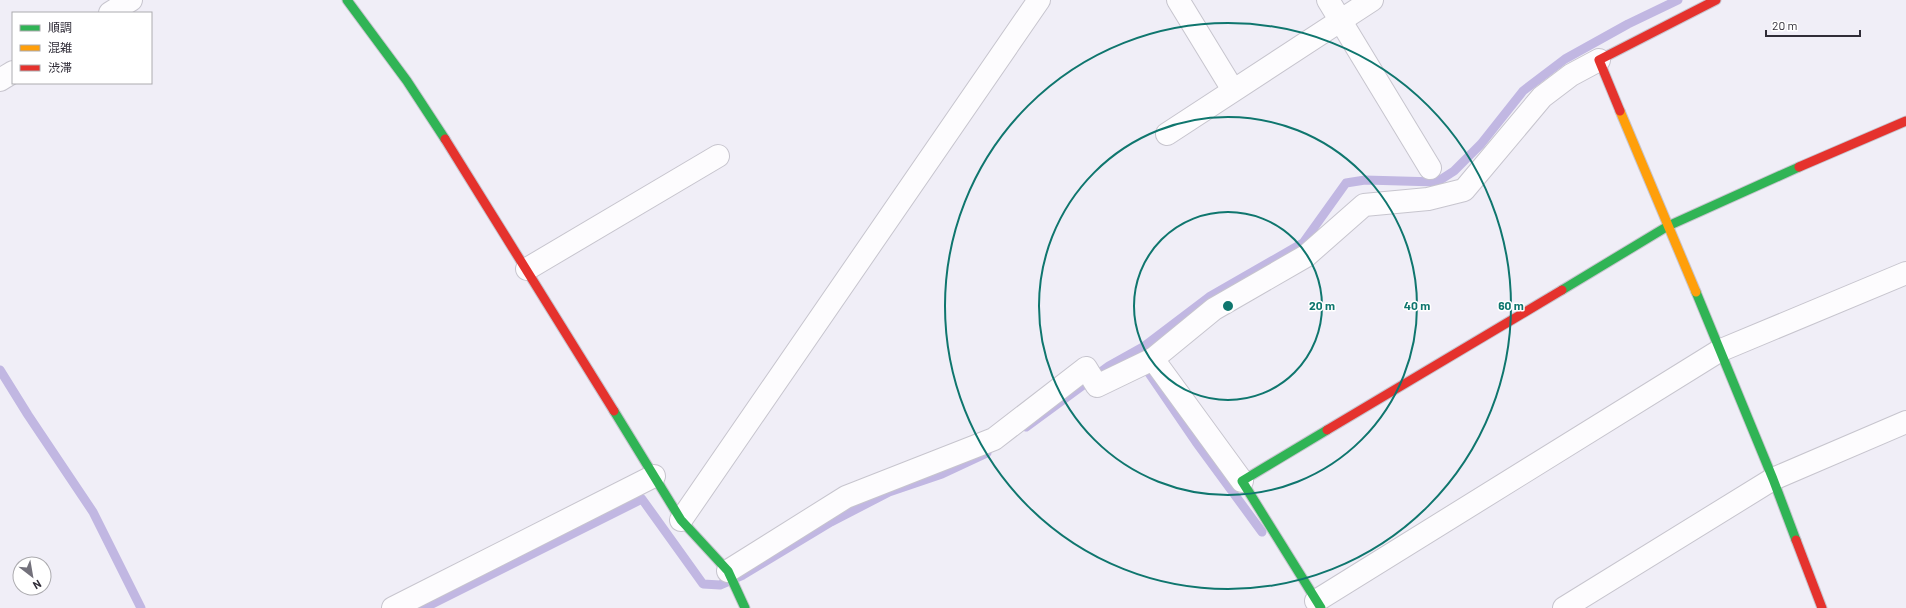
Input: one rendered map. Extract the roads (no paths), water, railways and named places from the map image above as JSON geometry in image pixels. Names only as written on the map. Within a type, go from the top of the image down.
[{"type":"street","points":[[112,12],[131,0]]},
{"type":"street","points":[[681,520],[1039,0]]},
{"type":"street","points":[[1178,0],[1234,90]]},
{"type":"street","points":[[1328,0],[1430,168]]},
{"type":"street","points":[[1167,134],[1372,0]]},
{"type":"street","points":[[731,578],[846,497],[994,439],[1086,368],[1097,386],[1146,362],[1214,309],[1306,256],[1364,205],[1428,200],[1464,190],[1542,97],[1571,75],[1716,0]]},
{"type":"street","points":[[355,2],[462,164],[681,520],[731,578],[745,608]]},
{"type":"street","points":[[1599,60],[1773,479],[1822,608]]},
{"type":"street","points":[[0,80],[12,73]]},
{"type":"street","points":[[1242,481],[1668,226],[1849,144],[1906,121]]},
{"type":"street","points":[[526,269],[718,156]]},
{"type":"street","points":[[1146,362],[1242,481],[1318,604],[1719,351],[1906,273]]},
{"type":"street","points":[[1564,608],[1773,479],[1906,422]]},
{"type":"street","points":[[393,608],[654,476]]},
{"type":"waterway","points":[[1026,427],[1109,366],[1143,347],[1209,297],[1303,243],[1346,183],[1365,180],[1437,182],[1454,171],[1481,144],[1523,91],[1565,59],[1628,24],[1678,0]]},
{"type":"waterway","points":[[1142,363],[1196,442],[1262,532]]},
{"type":"waterway","points":[[0,370],[28,415],[93,512],[141,608]]},
{"type":"waterway","points":[[424,608],[642,499],[703,584],[720,585],[743,575],[831,522],[889,492],[942,474],[987,453]]}]
